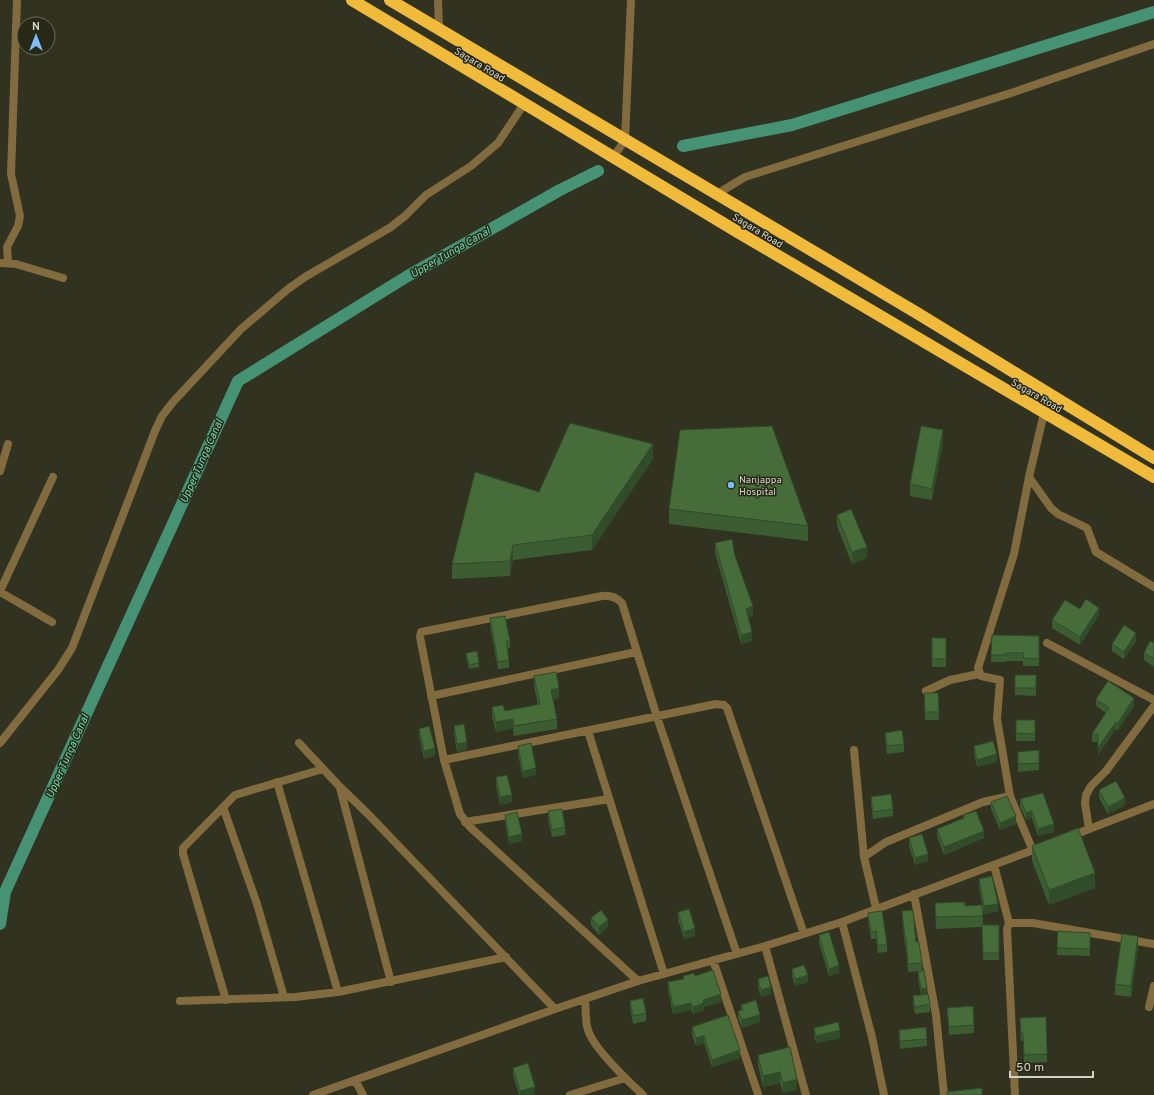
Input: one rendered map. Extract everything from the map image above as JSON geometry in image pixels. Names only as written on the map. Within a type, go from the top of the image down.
[{"type":"highway","name":"Sagara Road","points":[[352,0],[524,104],[614,156],[736,231],[1154,477]]},
{"type":"highway","name":"Sagara Road","points":[[390,0],[917,313],[1154,458]]},
{"type":"street","points":[[17,0],[11,174],[20,216],[18,226],[7,247],[4,263],[63,278]]},
{"type":"street","points":[[438,0],[439,28]]},
{"type":"street","points":[[614,156],[625,140],[631,0]]},
{"type":"street","points":[[717,194],[745,177],[1017,91],[1154,44]]},
{"type":"street","points":[[0,743],[58,670],[72,648],[155,431],[162,416],[173,402],[241,329],[288,289],[391,226],[405,216],[432,190],[472,166],[498,143],[524,104]]},
{"type":"street","points":[[979,674],[978,668],[1014,554],[1029,477],[1044,413]]},
{"type":"street","points":[[0,470],[8,444]]},
{"type":"street","points":[[52,622],[0,591],[53,477]]},
{"type":"street","points":[[1029,477],[1051,508],[1058,514],[1087,528],[1096,552],[1154,587]]},
{"type":"street","points":[[638,982],[465,822],[460,814],[444,760],[420,637],[422,632],[608,595],[618,599],[622,603],[657,717],[737,954]]},
{"type":"street","points":[[1047,643],[1154,700]]},
{"type":"street","points":[[432,696],[636,652]]},
{"type":"street","points":[[926,691],[950,680],[979,674],[1000,680],[997,719],[1010,796],[1033,851]]},
{"type":"street","points":[[444,760],[716,704],[724,705],[727,708],[804,934]]},
{"type":"street","points":[[1089,829],[1085,803],[1086,795],[1091,786],[1106,771],[1154,706]]},
{"type":"street","points":[[588,731],[664,974]]},
{"type":"street","points":[[299,743],[322,769],[368,814],[555,1009]]},
{"type":"street","points":[[854,750],[864,857],[876,908]]},
{"type":"street","points":[[226,1000],[182,851],[184,845],[235,795],[240,792],[322,769]]},
{"type":"street","points":[[277,782],[338,992]]},
{"type":"street","points":[[340,787],[391,982]]},
{"type":"street","points":[[864,857],[886,842],[983,802],[1010,796]]},
{"type":"street","points":[[465,822],[609,799]]},
{"type":"street","points":[[1061,840],[1154,804]]},
{"type":"street","points":[[223,807],[257,904],[284,997]]},
{"type":"street","points":[[313,1095],[555,1009],[664,974],[765,946],[842,922],[1047,845]]},
{"type":"street","points":[[994,865],[1008,923],[1007,930],[1015,1095]]},
{"type":"street","points":[[914,894],[936,1016],[944,1095]]},
{"type":"street","points":[[842,922],[872,1037],[884,1095]]},
{"type":"street","points":[[1008,923],[1033,923],[1154,944]]},
{"type":"street","points":[[765,946],[806,1095]]},
{"type":"street","points":[[180,1001],[284,997],[338,992],[506,957]]},
{"type":"street","points":[[713,960],[758,1094]]},
{"type":"street","points":[[1149,1007],[1154,986]]},
{"type":"street","points":[[586,999],[587,1027],[590,1036],[625,1078],[642,1095]]},
{"type":"street","points":[[570,1095],[625,1078]]},
{"type":"street","points":[[355,1080],[364,1095]]},
{"type":"building","points":[[570,423],[653,444],[592,535],[513,545],[510,561],[452,564],[475,472],[539,492]]},
{"type":"building","name":"Nanjappa Hospital","points":[[772,426],[808,526],[669,509],[680,430]]},
{"type":"building","points":[[921,426],[943,430],[932,489],[910,484]]},
{"type":"building","points":[[851,509],[867,547],[852,552],[837,515]]},
{"type":"building","points":[[732,539],[735,556],[753,606],[746,609],[752,632],[741,635],[715,543]]},
{"type":"building","points":[[1086,599],[1099,608],[1080,637],[1052,620],[1065,600],[1080,609]]},
{"type":"building","points":[[505,616],[510,641],[506,641],[509,660],[498,662],[490,618]]},
{"type":"building","points":[[1124,625],[1136,633],[1124,652],[1112,644]]},
{"type":"building","points":[[992,635],[1039,636],[1039,659],[1023,658],[1024,653],[991,655]]},
{"type":"building","points":[[932,638],[946,638],[946,659],[932,659]]},
{"type":"building","points":[[1150,641],[1154,643],[1154,659],[1144,653]]},
{"type":"building","points":[[477,651],[479,663],[469,665],[466,653]]},
{"type":"building","points":[[556,672],[559,688],[551,690],[557,719],[514,726],[513,719],[496,722],[492,707],[503,705],[505,711],[540,704],[534,676]]},
{"type":"building","points":[[1015,675],[1036,675],[1036,688],[1015,688]]},
{"type":"building","points":[[1108,681],[1134,698],[1118,723],[1116,722],[1098,748],[1098,734],[1092,734],[1109,708],[1096,699]]},
{"type":"building","points":[[924,693],[938,693],[939,712],[925,712]]},
{"type":"building","points":[[1016,720],[1035,720],[1035,734],[1016,733]]},
{"type":"building","points":[[464,724],[467,742],[457,744],[454,726]]},
{"type":"building","points":[[429,726],[435,748],[424,751],[419,729]]},
{"type":"building","points":[[902,730],[904,744],[887,746],[885,733]]},
{"type":"building","points":[[993,741],[997,754],[977,760],[974,746]]},
{"type":"building","points":[[531,743],[536,768],[523,771],[518,746]]},
{"type":"building","points":[[1039,750],[1039,763],[1018,764],[1018,752]]},
{"type":"building","points":[[507,775],[512,795],[500,797],[496,777]]},
{"type":"building","points":[[1116,781],[1125,798],[1108,807],[1099,790]]},
{"type":"building","points":[[1043,793],[1054,824],[1038,829],[1032,811],[1026,813],[1020,799]]},
{"type":"building","points":[[891,794],[893,809],[873,812],[871,797]]},
{"type":"building","points":[[1007,796],[1016,816],[1000,823],[991,802]]},
{"type":"building","points":[[562,809],[565,827],[552,830],[548,811]]},
{"type":"building","points":[[976,811],[984,831],[944,847],[937,829],[964,818],[963,815]]},
{"type":"building","points":[[517,812],[522,834],[509,837],[505,815]]},
{"type":"building","points":[[1078,828],[1095,873],[1049,890],[1032,846]]},
{"type":"building","points":[[922,834],[928,854],[915,858],[909,838]]},
{"type":"building","points":[[992,876],[998,904],[984,906],[979,879]]},
{"type":"building","points":[[965,902],[965,906],[982,905],[983,916],[936,917],[935,903]]},
{"type":"building","points":[[689,909],[695,928],[684,932],[678,912]]},
{"type":"building","points":[[601,910],[608,920],[599,927],[591,918]]},
{"type":"building","points":[[913,910],[916,942],[919,942],[922,963],[908,964],[902,911]]},
{"type":"building","points":[[882,911],[887,944],[878,946],[876,931],[871,932],[868,913]]},
{"type":"building","points":[[982,925],[999,925],[999,953],[983,953]]},
{"type":"building","points":[[1058,931],[1090,933],[1090,949],[1057,948]]},
{"type":"building","points":[[829,932],[839,965],[829,969],[819,935]]},
{"type":"building","points":[[1122,934],[1138,936],[1131,986],[1115,984]]},
{"type":"building","points":[[804,965],[808,975],[795,979],[792,969]]},
{"type":"building","points":[[713,970],[721,994],[703,1000],[704,1003],[693,1007],[691,1003],[673,1007],[668,982],[684,979],[683,976],[694,973],[695,976]]},
{"type":"building","points":[[924,970],[927,988],[921,989],[918,972]]},
{"type":"building","points":[[768,976],[771,987],[761,990],[758,979]]},
{"type":"building","points":[[928,994],[930,1004],[915,1007],[913,996]]},
{"type":"building","points":[[643,998],[646,1013],[633,1016],[630,1001]]},
{"type":"building","points":[[756,1000],[760,1015],[742,1020],[738,1011],[743,1010],[741,1005]]},
{"type":"building","points":[[973,1006],[974,1025],[949,1027],[947,1008]]},
{"type":"building","points":[[728,1015],[740,1050],[712,1060],[704,1036],[696,1038],[692,1027]]},
{"type":"building","points":[[1046,1017],[1047,1054],[1024,1055],[1023,1033],[1021,1033],[1020,1018]]},
{"type":"building","points":[[838,1022],[840,1030],[816,1036],[814,1028]]},
{"type":"building","points":[[926,1027],[927,1039],[900,1041],[899,1030]]},
{"type":"building","points":[[790,1047],[797,1079],[783,1083],[780,1072],[763,1076],[758,1055]]},
{"type":"building","points":[[528,1063],[535,1087],[520,1091],[513,1068]]},
{"type":"building","points":[[982,1088],[982,1095],[947,1095],[947,1092]]},
{"type":"waterway","points":[[683,146],[792,125],[1154,12]]},
{"type":"waterway","name":"Upper Tunga Canal","points":[[0,924],[5,892],[238,381],[406,277],[560,190],[598,171]]},
{"type":"place","name":"Nanjappa Hospital","points":[[731,485]]}]
